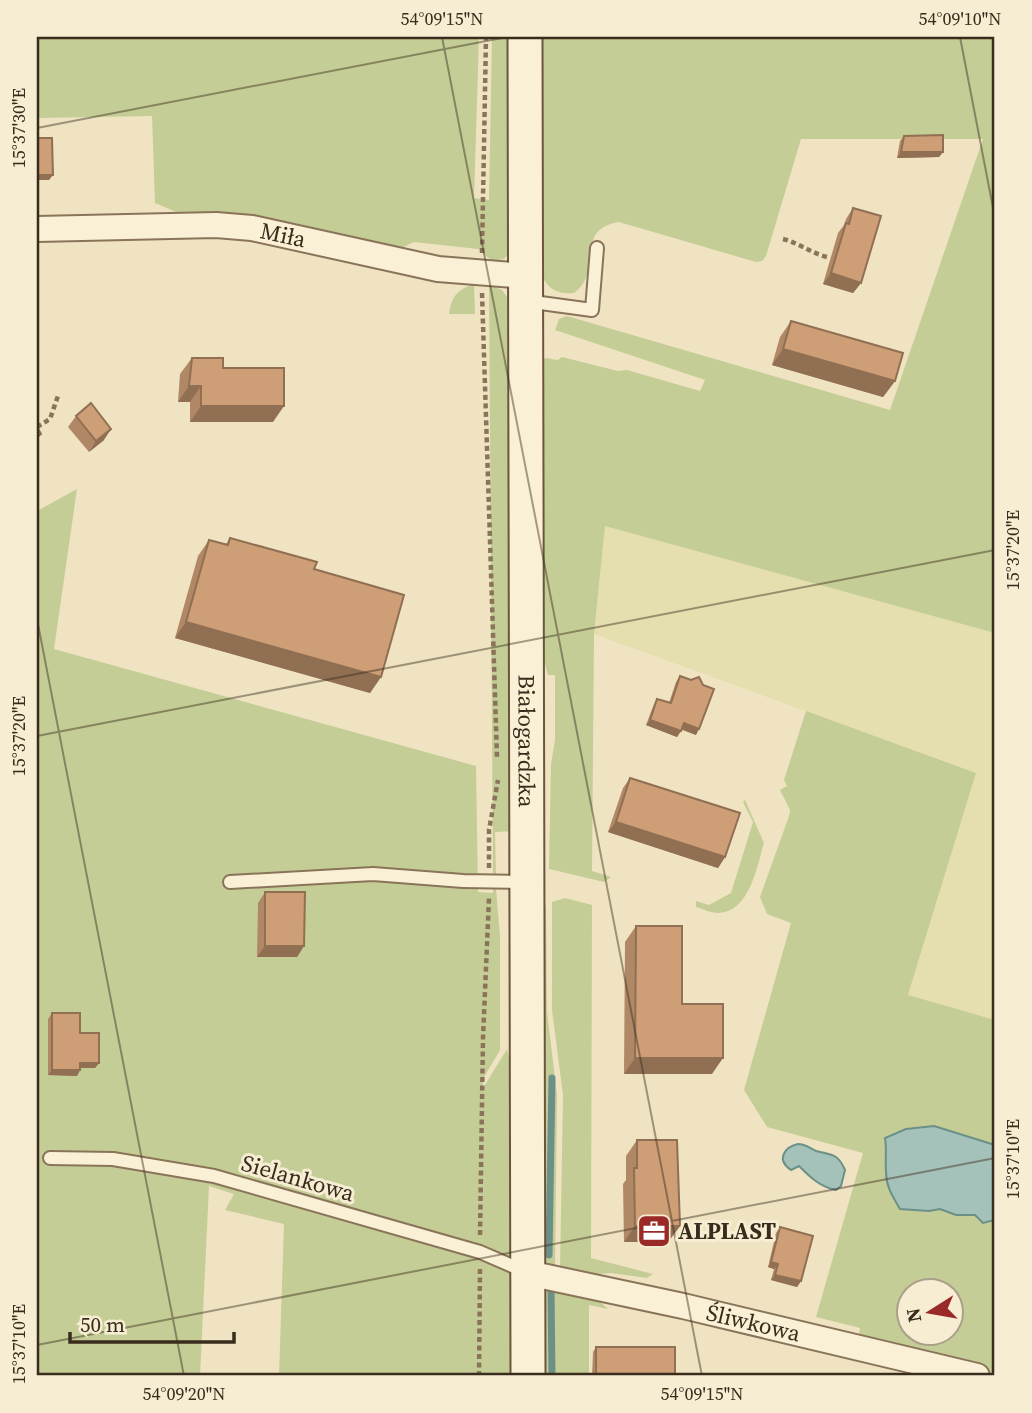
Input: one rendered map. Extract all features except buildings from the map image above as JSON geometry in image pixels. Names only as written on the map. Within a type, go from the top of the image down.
[{"type":"main road","name":"Białogardzka","points":[[525,37],[528,1376]]},
{"type":"street","name":"Miła","points":[[37,229],[216,225],[252,228],[438,269],[481,273],[526,288]]},
{"type":"street","name":"Śliwkowa","points":[[528,1273],[683,1306],[978,1376]]},
{"type":"lane","points":[[526,288],[592,310],[597,248]]},
{"type":"lane","points":[[230,882],[373,874],[528,882]]},
{"type":"lane","name":"Sielankowa","points":[[50,1158],[113,1159],[214,1176],[480,1252],[528,1273]]},
{"type":"path","points":[[486,37],[481,273],[497,766]]},
{"type":"path","points":[[783,239],[827,257]]},
{"type":"path","points":[[37,427],[50,419],[58,396]]},
{"type":"path","points":[[480,1376],[483,1038],[489,830],[498,780]]},
{"type":"shaded area","points":[[605,525],[995,633],[995,1020],[908,996],[976,773],[594,634]]},
{"type":"green space","points":[[37,37],[479,37],[474,198],[489,200],[492,37],[516,37],[511,251],[504,259],[492,261],[478,249],[414,242],[395,251],[188,217],[155,203],[152,116],[37,118]]},
{"type":"green space","points":[[536,37],[995,37],[995,633],[605,526],[594,634],[592,871],[611,877],[604,882],[549,869],[555,675],[548,675],[537,634],[540,361],[546,358],[558,360],[562,357],[618,371],[627,370],[700,391],[705,380],[555,330],[559,319],[567,316],[890,410],[983,139],[801,139],[766,256],[762,261],[756,262],[619,222],[605,226],[597,233],[592,242],[583,284],[574,293],[559,292],[545,282],[537,263]]},
{"type":"green space","points":[[474,284],[475,314],[449,314],[456,294]]},
{"type":"green space","points":[[489,284],[502,290],[512,304],[517,831],[495,832],[496,874],[493,874]]},
{"type":"green space","points":[[77,489],[54,649],[476,766],[478,892],[493,893],[493,889],[496,889],[500,936],[500,1050],[483,1079],[483,1088],[507,1049],[517,1094],[518,1376],[279,1376],[284,1224],[225,1210],[234,1194],[209,1186],[200,1376],[37,1376],[37,511]]},
{"type":"green space","points":[[806,711],[976,773],[908,995],[995,1020],[995,1373],[898,1346],[965,1346],[965,1276],[895,1276],[895,1345],[859,1335],[860,1328],[816,1317],[863,1153],[767,1127],[744,1090],[791,923],[767,914],[760,897],[789,816],[790,810],[780,790],[787,786],[784,780]]},
{"type":"green space","points":[[745,800],[764,843],[750,886],[738,905],[729,911],[715,913],[696,907],[696,901],[709,905],[731,893],[753,822],[743,802]]},
{"type":"green space","points":[[565,898],[592,905],[591,1258],[653,1274],[647,1278],[611,1273],[590,1275],[560,1269],[563,1095],[552,1010],[552,902]]},
{"type":"green space","points":[[546,906],[547,1011],[557,1095],[555,1268],[543,1259],[538,920]]},
{"type":"green space","points":[[555,1287],[589,1292],[608,1309],[589,1305],[589,1376],[539,1376],[539,1303],[545,1293]]},
{"type":"water","points":[[934,1126],[995,1145],[995,1220],[983,1223],[975,1215],[956,1215],[940,1209],[900,1209],[887,1182],[885,1138],[906,1129]]},
{"type":"water","points":[[798,1144],[840,1160],[845,1170],[841,1186],[836,1190],[830,1189],[799,1166],[791,1170],[786,1166],[784,1154]]},
{"type":"waterway","points":[[549,1255],[552,1078]]},
{"type":"waterway","points":[[551,1290],[552,1376]]},
{"type":"place","name":"ALPLAST","points":[[654,1231]]}]
